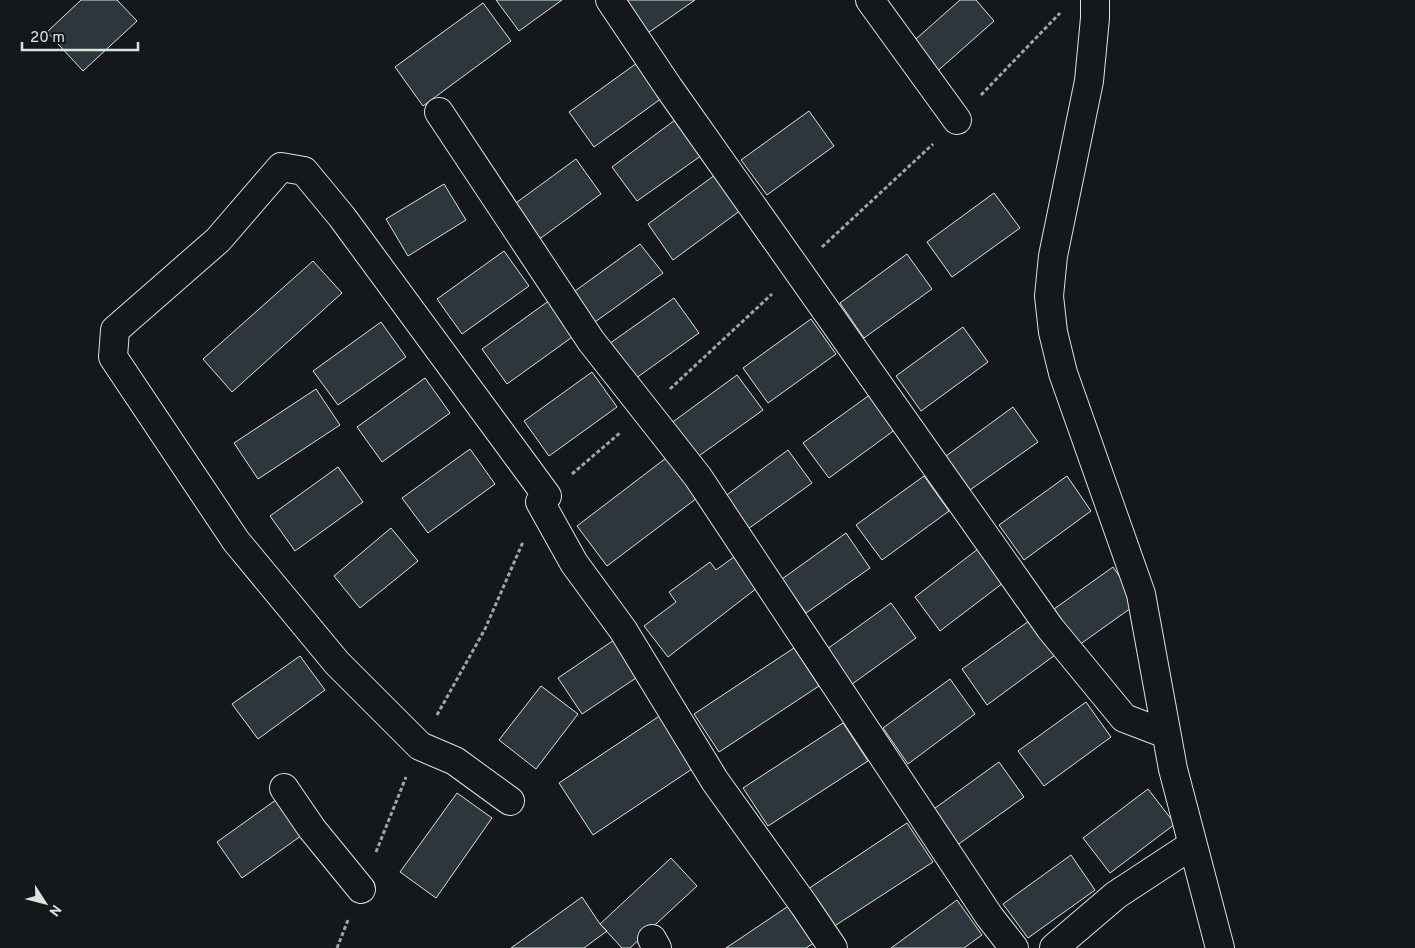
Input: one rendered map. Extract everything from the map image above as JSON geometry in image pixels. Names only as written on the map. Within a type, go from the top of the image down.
[{"type":"street","points":[[610,0],[1050,628],[1124,718],[1166,734]]},
{"type":"street","points":[[870,0],[956,120]]},
{"type":"street","points":[[1095,0],[1089,81],[1053,256],[1049,296],[1053,332],[1063,374],[1141,594],[1173,769],[1220,948]]},
{"type":"street","points":[[439,112],[591,341],[698,477],[989,916],[1014,948]]},
{"type":"street","points":[[510,801],[455,761],[420,746],[337,663],[236,541],[113,357],[115,330],[218,240],[281,167],[304,171],[342,217],[543,499],[574,563],[623,630],[715,781],[833,948]]},
{"type":"street","points":[[284,788],[312,829],[361,889]]},
{"type":"street","points":[[1054,948],[1116,895],[1192,845]]},
{"type":"building","points":[[81,0],[117,0],[137,21],[83,71],[47,32]]},
{"type":"building","points":[[496,0],[562,0],[519,31]]},
{"type":"building","points":[[621,0],[695,0],[645,35]]},
{"type":"building","points":[[960,0],[976,0],[994,21],[933,75],[908,46]]},
{"type":"building","points":[[483,3],[511,41],[423,106],[395,67]]},
{"type":"building","points":[[637,63],[662,98],[594,147],[569,112]]},
{"type":"building","points":[[809,111],[834,146],[767,195],[741,160]]},
{"type":"building","points":[[679,117],[705,153],[637,201],[612,167]]},
{"type":"building","points":[[576,159],[601,194],[534,243],[509,208]]},
{"type":"building","points":[[715,175],[741,210],[673,260],[648,224]]},
{"type":"building","points":[[444,184],[466,220],[408,256],[386,219]]},
{"type":"building","points":[[994,193],[1020,228],[952,277],[927,242]]},
{"type":"building","points":[[640,244],[663,273],[595,322],[575,291]]},
{"type":"building","points":[[504,251],[529,286],[462,334],[437,299]]},
{"type":"building","points":[[907,254],[932,289],[864,338],[840,303]]},
{"type":"building","points":[[313,261],[342,293],[232,392],[203,359]]},
{"type":"building","points":[[674,298],[699,333],[632,381],[606,346]]},
{"type":"building","points":[[550,300],[575,335],[507,384],[482,349]]},
{"type":"building","points":[[811,319],[836,354],[768,403],[743,368]]},
{"type":"building","points":[[381,322],[406,357],[338,405],[313,371]]},
{"type":"building","points":[[963,327],[988,362],[921,411],[896,376]]},
{"type":"building","points":[[592,372],[617,407],[549,456],[524,421]]},
{"type":"building","points":[[737,375],[763,410],[696,458],[670,424]]},
{"type":"building","points":[[425,378],[450,413],[382,462],[357,427]]},
{"type":"building","points":[[316,389],[340,425],[258,479],[234,443]]},
{"type":"building","points":[[871,394],[896,429],[829,478],[803,443]]},
{"type":"building","points":[[1013,407],[1038,442],[970,490],[946,456]]},
{"type":"building","points":[[470,449],[495,484],[428,533],[402,498]]},
{"type":"building","points":[[788,450],[812,483],[748,529],[724,497]]},
{"type":"building","points":[[670,455],[701,495],[607,566],[577,526]]},
{"type":"building","points":[[338,467],[363,502],[295,551],[270,516]]},
{"type":"building","points":[[924,476],[949,511],[882,560],[856,525]]},
{"type":"building","points":[[1067,476],[1091,511],[1024,560],[999,525]]},
{"type":"building","points":[[391,528],[418,561],[360,608],[334,576]]},
{"type":"building","points":[[846,533],[870,568],[806,613],[782,579]]},
{"type":"building","points":[[978,549],[1003,583],[940,631],[915,597]]},
{"type":"building","points":[[734,557],[757,588],[668,657],[644,626],[676,602],[669,592],[710,562],[716,570]]},
{"type":"building","points":[[1113,567],[1138,603],[1079,645],[1054,609]]},
{"type":"building","points":[[891,603],[916,638],[848,687],[823,652]]},
{"type":"building","points":[[1029,621],[1055,655],[987,705],[962,669]]},
{"type":"building","points":[[614,640],[639,676],[582,714],[558,678]]},
{"type":"building","points":[[794,648],[819,686],[719,752],[694,714]]},
{"type":"building","points":[[300,656],[325,690],[258,739],[232,704]]},
{"type":"building","points":[[950,679],[975,714],[908,764],[883,728]]},
{"type":"building","points":[[541,686],[578,714],[536,769],[499,740]]},
{"type":"building","points":[[1086,702],[1111,737],[1044,786],[1018,751]]},
{"type":"building","points":[[661,715],[695,767],[593,835],[559,783]]},
{"type":"building","points":[[843,723],[868,761],[768,826],[743,788]]},
{"type":"building","points":[[999,762],[1024,797],[956,846],[931,811]]},
{"type":"building","points":[[1148,789],[1175,824],[1110,873],[1083,838]]},
{"type":"building","points":[[457,793],[492,818],[436,898],[400,872]]},
{"type":"building","points":[[280,797],[305,833],[242,878],[217,842]]},
{"type":"building","points":[[907,823],[933,862],[833,927],[808,889]]},
{"type":"building","points":[[1071,855],[1095,890],[1028,938],[1003,904]]},
{"type":"building","points":[[671,858],[697,886],[630,948],[622,948],[600,924]]},
{"type":"building","points":[[582,897],[607,931],[584,948],[511,948]]},
{"type":"building","points":[[957,900],[982,935],[964,948],[891,948]]},
{"type":"building","points":[[790,905],[815,942],[806,948],[726,948]]}]
